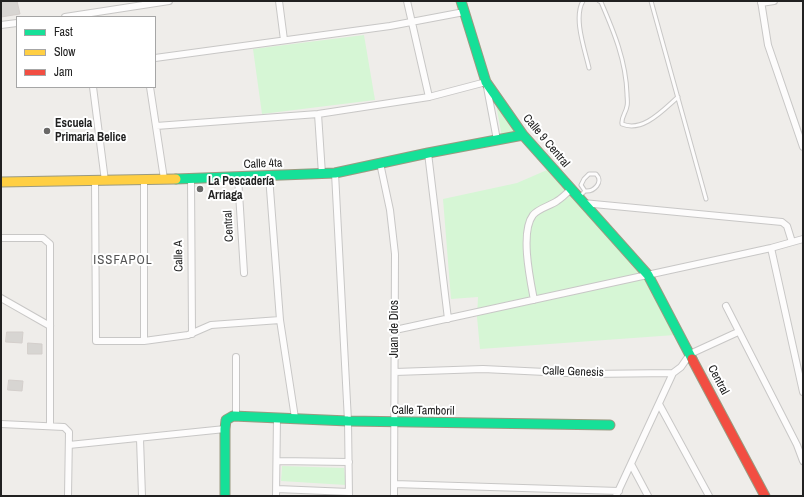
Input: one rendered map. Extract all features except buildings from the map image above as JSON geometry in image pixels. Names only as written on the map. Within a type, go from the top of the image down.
[{"type":"street","points":[[83,16],[169,1]]},
{"type":"street","points":[[279,1],[284,40]]},
{"type":"street","points":[[407,1],[429,97]]},
{"type":"street","name":"Calle 9 Central","points":[[461,1],[486,82],[523,135],[571,189],[582,197],[648,275]]},
{"type":"street","points":[[774,1],[761,2],[768,45],[803,147]]},
{"type":"street","points":[[156,58],[412,22],[464,12]]},
{"type":"street","points":[[1,25],[16,23]]},
{"type":"street","points":[[156,126],[318,114],[429,97],[486,82],[498,140]]},
{"type":"street","points":[[93,88],[105,181]]},
{"type":"street","points":[[150,88],[164,179]]},
{"type":"street","points":[[318,114],[322,174]]},
{"type":"street","points":[[796,126],[803,125]]},
{"type":"street","name":"Calle 4ta","points":[[1,182],[144,180],[335,173],[523,135]]},
{"type":"street","points":[[428,153],[448,319]]},
{"type":"street","name":"Juan de Dios","points":[[380,163],[390,210],[395,254],[394,496]]},
{"type":"street","points":[[277,417],[276,493],[349,494],[348,421],[335,173]]},
{"type":"street","points":[[269,176],[280,320],[295,418]]},
{"type":"street","name":"Central","points":[[238,177],[244,273]]},
{"type":"street","name":"Calle A","points":[[191,178],[192,334]]},
{"type":"street","points":[[95,180],[96,341],[144,341],[188,335],[211,325],[280,320]]},
{"type":"street","points":[[144,180],[144,341]]},
{"type":"street","points":[[534,300],[526,240],[528,226],[533,215],[558,201],[571,189]]},
{"type":"street","points":[[582,197],[782,222],[787,226],[792,242]]},
{"type":"street","points":[[1,238],[43,238],[50,244],[50,426]]},
{"type":"street","points":[[395,330],[771,248],[803,239]]},
{"type":"street","points":[[771,248],[803,392]]},
{"type":"street","name":"Central","points":[[648,275],[765,496]]},
{"type":"street","points":[[1,298],[50,326]]},
{"type":"street","points":[[726,306],[738,332],[800,444],[803,461]]},
{"type":"street","points":[[394,484],[617,493],[673,373],[681,367],[690,354],[738,332]]},
{"type":"street","points":[[225,496],[225,429],[226,420],[236,416],[236,357]]},
{"type":"street","name":"Calle Genesis","points":[[395,372],[484,369],[587,374],[673,373]]},
{"type":"street","points":[[659,404],[709,496]]},
{"type":"street","name":"Calle Tamboril","points":[[236,416],[348,421],[610,425]]},
{"type":"street","points":[[1,424],[64,427],[69,432],[68,496]]},
{"type":"street","points":[[68,445],[140,439],[225,429]]},
{"type":"street","points":[[140,439],[142,496]]},
{"type":"street","points":[[277,461],[349,462]]},
{"type":"street","points":[[631,464],[648,496]]},
{"type":"lane","points":[[583,1],[579,16],[589,68]]},
{"type":"lane","points":[[601,1],[620,47],[625,70],[627,107],[623,116],[622,124],[633,126],[652,119],[678,97]]},
{"type":"lane","points":[[651,1],[706,198]]},
{"type":"lane","points":[[589,174],[596,174],[599,180],[597,186],[582,197],[581,185],[584,178],[589,174]]},
{"type":"green space","points":[[364,35],[375,100],[262,114],[253,49]]},
{"type":"green space","points":[[495,99],[519,133],[502,137]]},
{"type":"green space","points":[[547,170],[646,278],[675,335],[480,349],[477,317],[478,297],[451,299],[443,199],[517,183]]},
{"type":"green space","points":[[282,466],[344,468],[346,485],[281,481]]},
{"type":"traffic: fast","points":[[461,1],[486,82],[523,135],[648,275],[692,359]]},
{"type":"traffic: fast","points":[[176,179],[335,173],[523,135]]},
{"type":"traffic: fast","points":[[225,496],[225,429],[226,420],[233,416],[348,421],[610,425]]},
{"type":"traffic: slow","points":[[1,182],[176,179]]},
{"type":"traffic: jam","points":[[692,359],[765,496]]},
{"type":"place","name":"Escuela Primaria Belice","points":[[47,131]]},
{"type":"place","name":"La Pescadería Arriaga","points":[[200,189]]},
{"type":"district","name":"ISSFAPOL","points":[[123,261]]}]
